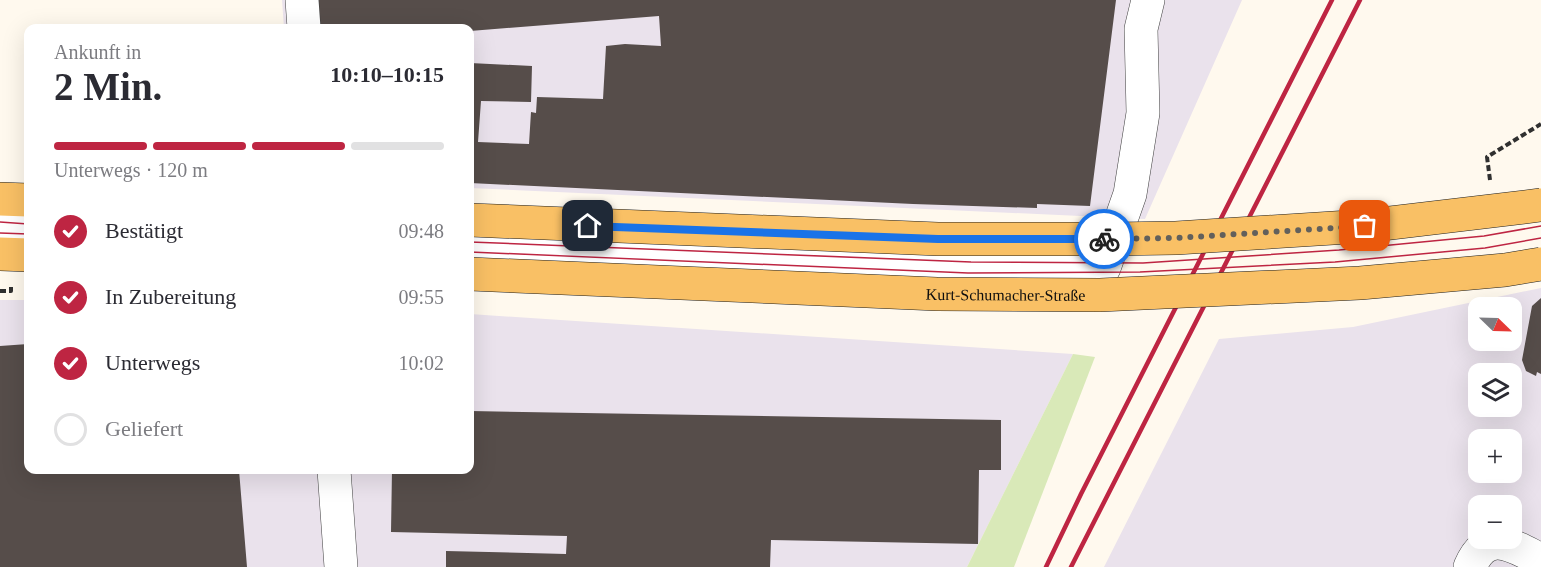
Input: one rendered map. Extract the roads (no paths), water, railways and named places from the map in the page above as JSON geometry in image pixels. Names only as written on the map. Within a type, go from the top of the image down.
[{"type":"main road","points":[[0,199],[24,200]]},
{"type":"main road","points":[[474,220],[938,239],[1110,239],[1176,238],[1365,226],[1541,204]]},
{"type":"main road","points":[[0,254],[24,255]]},
{"type":"main road","name":"Kurt-Schumacher-Straße","points":[[474,274],[937,294],[1100,295],[1360,283],[1505,270],[1541,264]]},
{"type":"lane","points":[[302,0],[304,24]]},
{"type":"lane","points":[[474,246],[936,265],[1104,268],[1132,183],[1143,113],[1141,29],[1148,0]]},
{"type":"lane","points":[[0,228],[24,229]]},
{"type":"lane","points":[[334,474],[341,567]]},
{"type":"lane","points":[[1470,567],[1474,558],[1487,545],[1496,542],[1505,542],[1541,560]]},
{"type":"tram line","points":[[0,222],[24,224]]},
{"type":"tram line","points":[[474,242],[971,262],[1143,263],[1339,250],[1484,236],[1541,226]]},
{"type":"tram line","points":[[0,233],[24,234]]},
{"type":"tram line","points":[[474,252],[968,273],[1140,272],[1335,262],[1485,248],[1541,238]]},
{"type":"railway","points":[[1046,567],[1332,0]]},
{"type":"railway","points":[[1071,567],[1360,0]]}]
